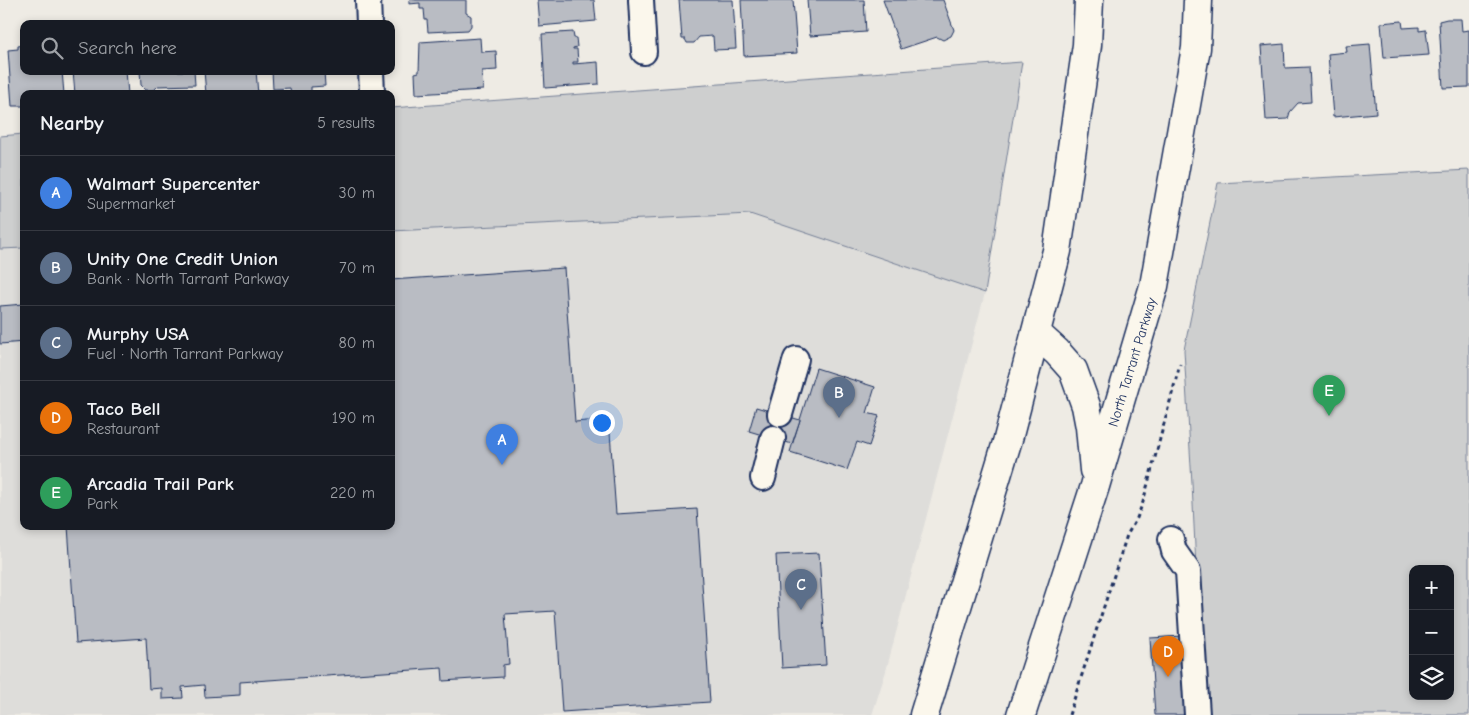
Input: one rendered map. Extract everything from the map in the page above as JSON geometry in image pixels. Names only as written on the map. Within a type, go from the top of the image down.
[{"type":"main road","points":[[924,715],[1008,439],[1057,251],[1087,46],[1089,0]]},
{"type":"main road","name":"North Tarrant Parkway","points":[[1021,715],[1095,486],[1154,286],[1196,48],[1198,0]]},
{"type":"main road","points":[[1036,333],[1057,352],[1072,370],[1086,406],[1090,427],[1095,486]]},
{"type":"street","points":[[368,0],[369,20]]},
{"type":"street","points":[[641,0],[644,52]]},
{"type":"street","points":[[780,414],[796,359]]},
{"type":"street","points":[[763,478],[773,438]]},
{"type":"street","points":[[1171,539],[1174,551],[1188,571],[1196,715]]},
{"type":"path","points":[[1069,715],[1127,535],[1137,518],[1143,502],[1180,364]]},
{"type":"shaded area","points":[[1022,62],[985,293],[750,214],[395,231],[395,108]]},
{"type":"shaded area","points":[[20,134],[20,248],[0,249],[0,136]]},
{"type":"shaded area","points":[[1469,170],[1469,715],[1203,715],[1184,350],[1218,183]]},
{"type":"shaded area","points":[[767,213],[985,293],[886,671],[872,715],[0,715],[0,249],[20,248],[20,530],[395,530],[395,231]]},
{"type":"building","points":[[409,0],[466,0],[466,13],[471,16],[471,26],[468,30],[428,32],[424,9],[420,9],[420,3],[409,4]]},
{"type":"building","points":[[537,0],[594,0],[596,21],[539,26]]},
{"type":"building","points":[[679,0],[733,0],[736,49],[714,50],[713,36],[699,37],[694,43],[687,43],[685,39],[682,39]]},
{"type":"building","points":[[741,0],[793,0],[797,53],[744,56]]},
{"type":"building","points":[[807,0],[864,0],[866,32],[810,36]]},
{"type":"building","points":[[883,0],[943,0],[954,30],[951,36],[943,40],[937,37],[901,49]]},
{"type":"building","points":[[1461,19],[1462,31],[1469,30],[1469,87],[1443,88],[1439,21]]},
{"type":"building","points":[[1402,21],[1403,28],[1419,27],[1419,31],[1426,30],[1429,55],[1384,58],[1381,23]]},
{"type":"building","points":[[573,32],[577,47],[573,49],[577,49],[578,62],[573,62],[573,64],[598,62],[599,84],[545,88],[542,34]]},
{"type":"building","points":[[480,38],[481,52],[496,51],[497,70],[482,71],[483,90],[416,94],[415,73],[419,72],[420,42]]},
{"type":"building","points":[[1284,44],[1285,68],[1309,67],[1311,102],[1298,103],[1290,112],[1288,119],[1266,120],[1261,46]]},
{"type":"building","points":[[1370,44],[1376,113],[1333,117],[1328,54],[1347,52],[1346,46]]},
{"type":"building","points":[[18,46],[20,46],[20,75],[62,75],[64,90],[20,90],[20,106],[12,106],[8,50],[18,49]]},
{"type":"building","points":[[73,75],[126,75],[128,90],[75,90]]},
{"type":"building","points":[[140,75],[194,75],[195,85],[158,86],[154,90],[146,90],[141,85]]},
{"type":"building","points":[[204,75],[256,75],[258,90],[206,90]]},
{"type":"building","points":[[272,75],[324,75],[325,86],[311,87],[311,90],[273,89]]},
{"type":"building","points":[[564,268],[575,422],[609,419],[616,514],[697,509],[710,702],[562,712],[555,611],[505,614],[509,664],[503,665],[503,677],[443,681],[442,668],[240,682],[240,695],[205,697],[204,685],[182,687],[183,698],[162,699],[162,688],[149,689],[146,638],[76,643],[68,530],[395,530],[395,280]]},
{"type":"building","points":[[20,304],[20,342],[0,344],[0,306]]},
{"type":"building","points":[[816,368],[875,387],[867,413],[879,416],[869,446],[857,442],[847,470],[790,452]]},
{"type":"building","points":[[756,407],[800,420],[792,444],[749,431]]},
{"type":"building","points":[[819,553],[826,665],[782,668],[776,555]]},
{"type":"building","points":[[1182,636],[1187,715],[1155,715],[1150,638]]},
{"type":"place","name":"Arcadia Trail Park","points":[[1329,416]]},
{"type":"place","name":"Unity One Credit Union","points":[[839,418]]},
{"type":"place","name":"Walmart Supercenter","points":[[502,465]]},
{"type":"place","name":"Murphy USA","points":[[801,610]]},
{"type":"place","name":"Taco Bell","points":[[1168,677]]}]
